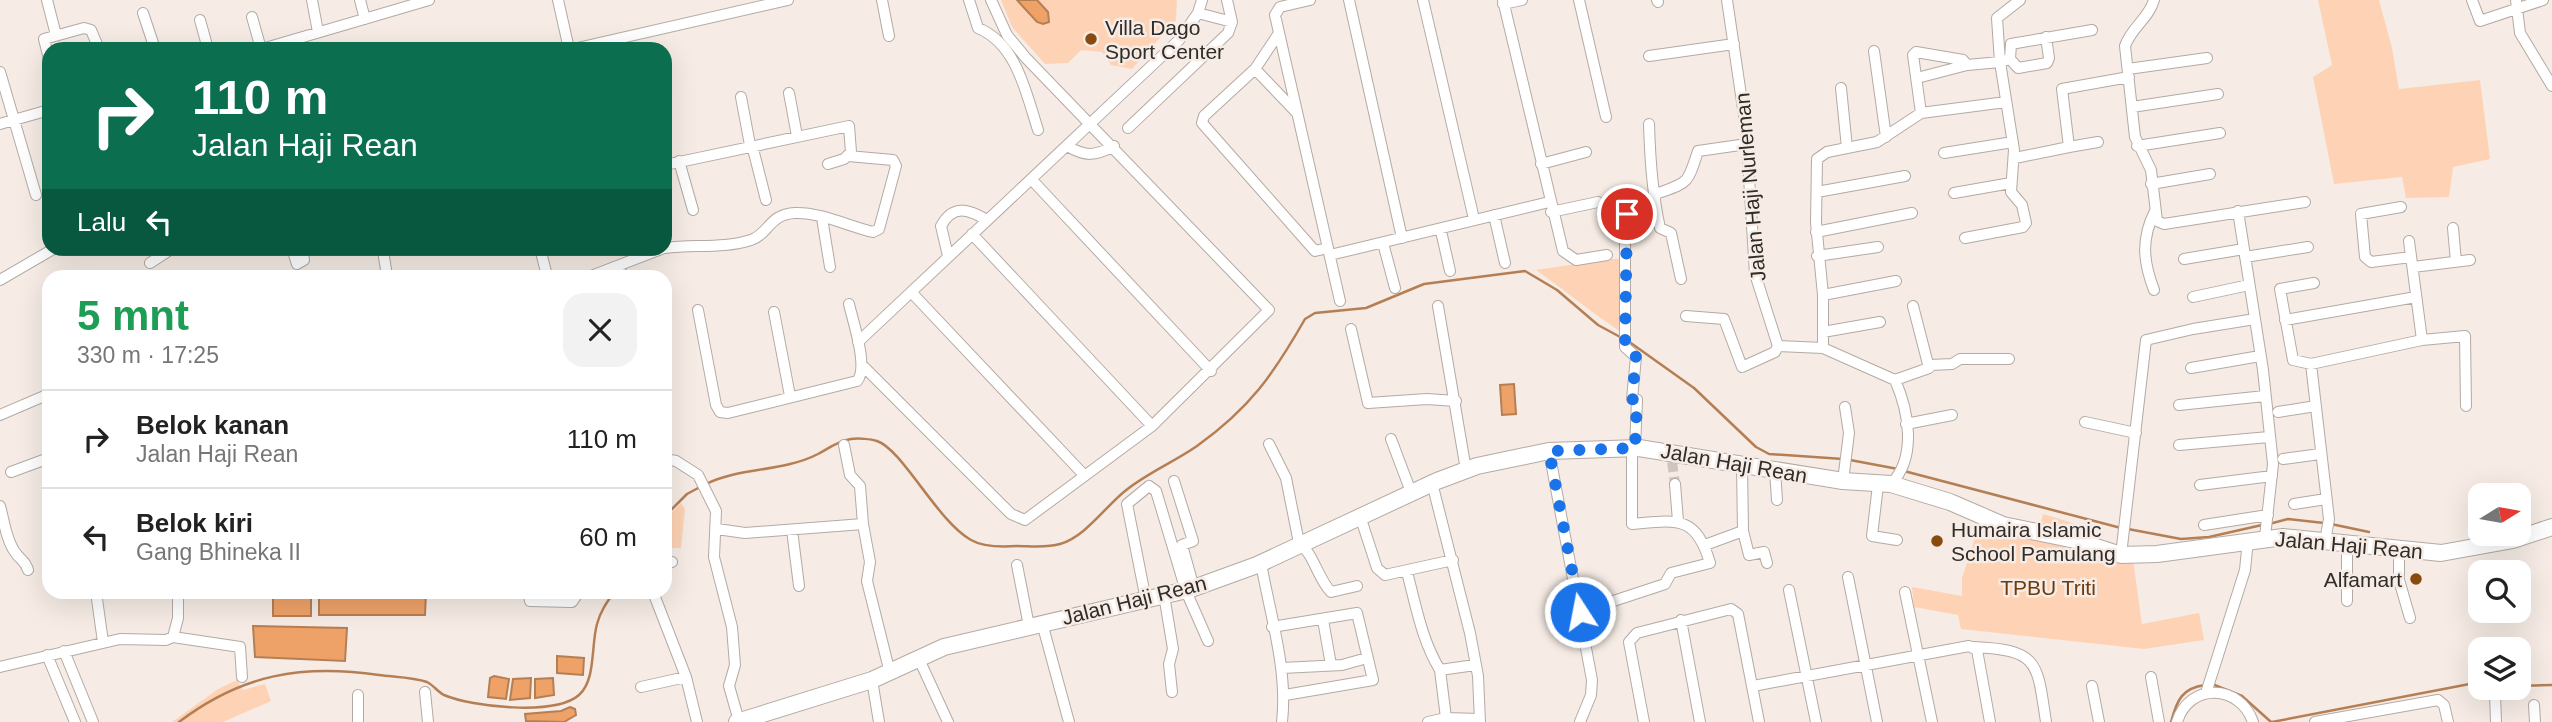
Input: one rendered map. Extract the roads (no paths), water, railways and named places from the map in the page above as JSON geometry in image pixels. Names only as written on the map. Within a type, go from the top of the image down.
[{"type":"street","points":[[47,0],[57,35]]},
{"type":"street","points":[[312,0],[318,32]]},
{"type":"street","points":[[360,0],[365,19]]},
{"type":"street","points":[[284,42],[429,0]]},
{"type":"street","points":[[558,0],[569,42]]},
{"type":"street","points":[[882,0],[889,36]]},
{"type":"street","points":[[862,365],[1019,519],[1031,518],[1084,475],[1152,426],[1211,371],[1269,310],[1114,146],[991,34],[978,28],[969,0]]},
{"type":"street","points":[[990,0],[1021,61],[1038,130]]},
{"type":"street","points":[[858,342],[1179,40],[1198,13],[1202,0]]},
{"type":"street","points":[[1128,128],[1228,33],[1232,22],[1227,0]]},
{"type":"street","points":[[1310,0],[1277,10],[1279,33],[1340,300]]},
{"type":"street","points":[[1349,0],[1402,238]]},
{"type":"street","points":[[1423,0],[1474,219]]},
{"type":"street","points":[[1522,0],[1503,2],[1550,207],[1566,255],[1576,260],[1607,255]]},
{"type":"street","points":[[1579,0],[1606,117]]},
{"type":"street","points":[[1965,238],[2026,226],[2022,205],[2011,192],[2015,158],[2006,102],[2005,60],[1997,18],[2020,0]]},
{"type":"street","points":[[2154,0],[2148,12],[2130,31],[2125,46],[2137,146],[2148,163],[2155,211],[2160,224],[2305,202]]},
{"type":"street","points":[[2472,0],[2480,21],[2517,4],[2543,0]]},
{"type":"street","points":[[612,42],[781,1]]},
{"type":"street","name":"Jalan Haji Nurleman","points":[[1731,1],[1747,144],[1755,274],[1778,346]]},
{"type":"street","points":[[2517,4],[2520,33],[2552,86]]},
{"type":"street","points":[[143,13],[153,42]]},
{"type":"street","points":[[1198,13],[1232,22]]},
{"type":"street","points":[[252,17],[259,42]]},
{"type":"street","points":[[200,20],[206,42]]},
{"type":"street","points":[[44,42],[57,35],[84,28],[91,30],[96,42]]},
{"type":"street","points":[[2005,60],[2011,44],[2092,30]]},
{"type":"street","points":[[1279,33],[1255,69],[1204,116],[1204,128],[1315,251],[1329,252],[1383,243],[1441,231],[1494,215],[1598,202]]},
{"type":"street","points":[[1917,78],[1967,65],[2005,60],[2018,68],[2047,63],[2049,50],[2046,37]]},
{"type":"street","points":[[1649,56],[1734,44]]},
{"type":"street","points":[[1874,51],[1885,137]]},
{"type":"street","points":[[1921,113],[1913,55],[1919,51],[1963,61],[1967,65]]},
{"type":"street","points":[[2069,147],[2062,89],[2207,58]]},
{"type":"street","points":[[1255,69],[1299,115]]},
{"type":"street","points":[[0,72],[36,195]]},
{"type":"street","points":[[1840,88],[1847,148]]},
{"type":"street","points":[[789,93],[797,136]]},
{"type":"street","points":[[2132,107],[2218,94]]},
{"type":"street","points":[[741,97],[766,200]]},
{"type":"street","points":[[1823,348],[1823,295],[1816,232],[1817,159],[1827,152],[1885,137],[1921,113],[2006,102]]},
{"type":"street","points":[[0,124],[42,112]]},
{"type":"street","points":[[1649,124],[1650,183],[1656,194],[1656,212],[1660,228],[1671,233],[1681,279]]},
{"type":"street","points":[[672,163],[849,126],[852,141],[848,156]]},
{"type":"street","points":[[2137,146],[2220,133]]},
{"type":"street","points":[[1944,153],[2013,142]]},
{"type":"street","points":[[2015,158],[2098,142]]},
{"type":"street","points":[[1656,194],[1683,184],[1692,175],[1699,151],[1747,144]]},
{"type":"street","points":[[1068,146],[1084,155],[1093,155],[1114,146]]},
{"type":"street","points":[[1541,164],[1587,152]]},
{"type":"street","points":[[672,248],[712,247],[750,240],[758,237],[768,222],[787,214],[808,213],[873,232],[879,229],[896,166],[894,160],[848,156],[828,164]]},
{"type":"street","points":[[679,161],[693,210]]},
{"type":"street","points":[[2151,184],[2210,174]]},
{"type":"street","points":[[1817,192],[1905,176]]},
{"type":"street","points":[[1032,180],[1211,371]]},
{"type":"street","points":[[1954,193],[2011,183]]},
{"type":"street","points":[[2401,207],[2364,212],[2360,217],[2365,257],[2371,262],[2470,260]]},
{"type":"street","points":[[948,256],[941,226],[947,215],[957,210],[970,211],[988,220]]},
{"type":"street","points":[[2154,290],[2144,249],[2145,230],[2155,211]]},
{"type":"street","points":[[2206,692],[2245,570],[2262,529],[2272,477],[2260,356],[2238,211]]},
{"type":"street","points":[[1580,612],[1665,584],[1671,573],[1710,563],[1705,545],[1691,525],[1678,521],[1632,524],[1637,400],[1632,399],[1636,357],[1626,342],[1624,300],[1627,214],[1656,212]]},
{"type":"street","points":[[1816,232],[1912,214]]},
{"type":"street","points":[[1494,215],[1505,263]]},
{"type":"street","points":[[822,218],[830,267]]},
{"type":"street","points":[[2453,228],[2456,262]]},
{"type":"street","points":[[1441,231],[1450,271]]},
{"type":"street","points":[[972,234],[1152,426]]},
{"type":"street","points":[[2409,241],[2422,340]]},
{"type":"street","points":[[1383,243],[1395,288]]},
{"type":"street","points":[[1817,256],[1878,247]]},
{"type":"street","points":[[2184,259],[2308,247]]},
{"type":"street","points":[[0,280],[42,256]]},
{"type":"street","points":[[150,263],[160,256]]},
{"type":"street","points":[[293,256],[294,263],[297,264],[304,260],[303,256]]},
{"type":"street","points":[[607,270],[644,256]]},
{"type":"street","points":[[384,257],[386,270]]},
{"type":"street","points":[[1823,295],[1896,281]]},
{"type":"street","points":[[2314,284],[2280,289],[2292,360],[2311,364],[2422,340],[2466,338],[2466,406]]},
{"type":"street","points":[[2193,297],[2249,285]]},
{"type":"street","points":[[912,293],[1084,475]]},
{"type":"street","points":[[2285,320],[2416,297]]},
{"type":"street","points":[[698,310],[716,405],[720,412],[728,413],[857,381],[862,376],[862,365],[849,304]]},
{"type":"street","points":[[1438,306],[1466,470]]},
{"type":"street","points":[[1686,316],[1724,319],[1742,367],[1775,352],[1778,346],[1823,348],[1895,380],[1927,371],[1930,365],[1913,306]]},
{"type":"street","points":[[774,312],[790,396]]},
{"type":"street","points":[[2121,555],[2146,340],[2255,319]]},
{"type":"street","points":[[1823,332],[1880,322]]},
{"type":"street","points":[[1351,328],[1368,403],[1456,401]]},
{"type":"street","points":[[2191,368],[2260,356]]},
{"type":"street","points":[[1930,365],[1952,364],[1960,359],[2009,359]]},
{"type":"street","points":[[2311,364],[2327,530]]},
{"type":"street","points":[[1895,380],[1906,424],[1908,458],[1904,467],[1889,482],[1872,536],[1897,540]]},
{"type":"street","points":[[2179,405],[2265,396]]},
{"type":"street","points":[[0,415],[42,397]]},
{"type":"street","points":[[2278,412],[2316,406]]},
{"type":"street","points":[[1844,467],[1849,433],[1845,407]]},
{"type":"street","points":[[1906,424],[1952,415]]},
{"type":"street","points":[[2085,422],[2136,433]]},
{"type":"street","points":[[2179,445],[2269,436]]},
{"type":"street","points":[[1391,439],[1411,492]]},
{"type":"street","points":[[1269,444],[1286,478],[1299,543],[1305,548],[1328,591],[1357,586]]},
{"type":"street","points":[[844,445],[849,475],[860,486],[870,562],[867,581],[890,673]]},
{"type":"street","name":"Jalan Haji Rean","points":[[738,721],[872,680],[944,647],[1190,590],[1261,563],[1411,492],[1466,470],[1549,451],[1633,448],[1672,457],[1776,470],[1844,467],[1950,502],[2003,526],[2075,540],[2121,555],[2157,554],[2262,529],[2327,530],[2347,544],[2441,553],[2476,548],[2552,527]]},
{"type":"street","points":[[1549,451],[1592,680],[1591,695],[1580,722]]},
{"type":"street","points":[[2283,459],[2320,454]]},
{"type":"street","points":[[672,460],[701,481],[716,512],[715,563],[732,627],[735,665],[729,687],[738,721]]},
{"type":"street","points":[[11,472],[42,461]]},
{"type":"street","points":[[1742,464],[1743,531],[1749,555],[1764,552],[1767,563]]},
{"type":"street","points":[[701,481],[709,467]]},
{"type":"street","points":[[1776,470],[1777,500]]},
{"type":"street","points":[[2200,485],[2272,477]]},
{"type":"street","points":[[1174,481],[1193,541],[1182,545],[1190,590]]},
{"type":"street","points":[[1428,722],[1446,718],[1479,721],[1475,664],[1453,560],[1432,484]]},
{"type":"street","points":[[1675,484],[1675,517],[1678,521]]},
{"type":"street","points":[[1146,600],[1127,503],[1149,486],[1156,491],[1208,641]]},
{"type":"street","points":[[2294,503],[2326,499]]},
{"type":"street","points":[[0,506],[12,546],[24,559],[28,570]]},
{"type":"street","points":[[1360,516],[1380,571],[1385,575],[1453,560]]},
{"type":"street","points":[[717,529],[745,533],[863,524]]},
{"type":"street","points":[[2204,525],[2262,529]]},
{"type":"street","points":[[792,530],[799,586]]},
{"type":"street","points":[[1705,545],[1743,531]]},
{"type":"street","points":[[2347,544],[2347,601]]},
{"type":"street","points":[[2399,550],[2399,580],[2410,618]]},
{"type":"street","points":[[1261,563],[1282,668],[1285,695],[1282,722]]},
{"type":"street","points":[[1017,565],[1068,722]]},
{"type":"street","points":[[1407,572],[1417,622],[1426,633],[1440,670],[1446,718]]},
{"type":"street","points":[[1848,577],[1877,722]]},
{"type":"street","points":[[1789,590],[1816,722]]},
{"type":"street","points":[[1905,592],[1932,722]]},
{"type":"street","points":[[1164,596],[1173,649],[1168,664],[1172,692]]},
{"type":"street","points":[[97,599],[103,642]]},
{"type":"street","points":[[173,637],[178,618],[178,599]]},
{"type":"street","points":[[530,599],[572,602],[574,599]]},
{"type":"street","points":[[656,599],[685,677],[697,722]]},
{"type":"street","points":[[1644,722],[1629,642],[1637,633],[1731,609],[1735,611],[1759,722]]},
{"type":"street","points":[[1272,626],[1357,613],[1373,681],[1285,695]]},
{"type":"street","points":[[1323,620],[1331,665]]},
{"type":"street","points":[[1681,620],[1700,722]]},
{"type":"street","points":[[0,667],[103,642],[173,637],[240,646],[242,677]]},
{"type":"street","points":[[1753,686],[1920,655],[1974,647],[2002,649],[2031,660],[2039,674],[2046,722]]},
{"type":"street","points":[[1974,647],[1977,650],[1990,722]]},
{"type":"street","points":[[64,651],[93,722]]},
{"type":"street","points":[[47,654],[75,722]]},
{"type":"street","points":[[918,657],[948,722]]},
{"type":"street","points":[[1282,668],[1331,665],[1367,658]]},
{"type":"street","points":[[1440,670],[1475,664]]},
{"type":"street","points":[[641,687],[685,677]]},
{"type":"street","points":[[2151,677],[2159,722]]},
{"type":"street","points":[[872,680],[879,722]]},
{"type":"street","points":[[2092,686],[2099,722]]},
{"type":"street","points":[[425,692],[428,722]]},
{"type":"street","points":[[2176,722],[2189,701],[2206,692],[2217,692],[2238,699],[2246,706],[2253,722]]},
{"type":"street","points":[[358,695],[358,722]]},
{"type":"street","points":[[2315,722],[2333,721],[2438,700],[2444,705],[2448,722]]},
{"type":"street","points":[[2496,700],[2497,722]]},
{"type":"street","points":[[2534,705],[2535,722]]},
{"type":"street","points":[[2388,709],[2390,722]]},
{"type":"waterway","points":[[706,484],[733,475],[805,460],[846,440],[877,441],[898,457],[946,518],[971,540],[993,546],[1055,545],[1078,535],[1133,485],[1197,446],[1232,418],[1271,374],[1305,319],[1315,313],[1366,308],[1424,284],[1525,271],[1557,290],[1598,325],[1622,338]]},
{"type":"waterway","points":[[1628,341],[1694,388],[1756,447],[1769,454],[1843,459]]},
{"type":"waterway","points":[[1850,460],[1898,469]]},
{"type":"waterway","points":[[1904,471],[2121,528]]},
{"type":"waterway","points":[[672,509],[687,494],[700,487]]},
{"type":"waterway","points":[[2269,524],[2288,519],[2324,523]]},
{"type":"waterway","points":[[2331,524],[2369,532]]},
{"type":"waterway","points":[[2128,529],[2181,539],[2209,537],[2262,525]]},
{"type":"waterway","points":[[179,722],[226,693],[250,683],[298,672],[351,672],[416,679],[427,682],[444,695],[493,706],[552,706],[567,702],[579,695],[588,681],[597,624],[610,599]]},
{"type":"waterway","points":[[2212,684],[2242,696],[2271,722]]},
{"type":"waterway","points":[[2272,722],[2468,684]]},
{"type":"waterway","points":[[2171,722],[2182,696],[2191,689],[2205,685]]},
{"type":"waterway","points":[[2531,686],[2552,685]]},
{"type":"tunnel","points":[[1672,462],[1675,484]]},
{"type":"place","name":"Villa Dago Sport Center","points":[[1091,39]]},
{"type":"place","name":"Humaira Islamic School Pamulang","points":[[1937,541]]},
{"type":"place","name":"Alfamart","points":[[2416,579]]},
{"type":"park label","name":"TPBU Triti","points":[[2048,587]]}]
